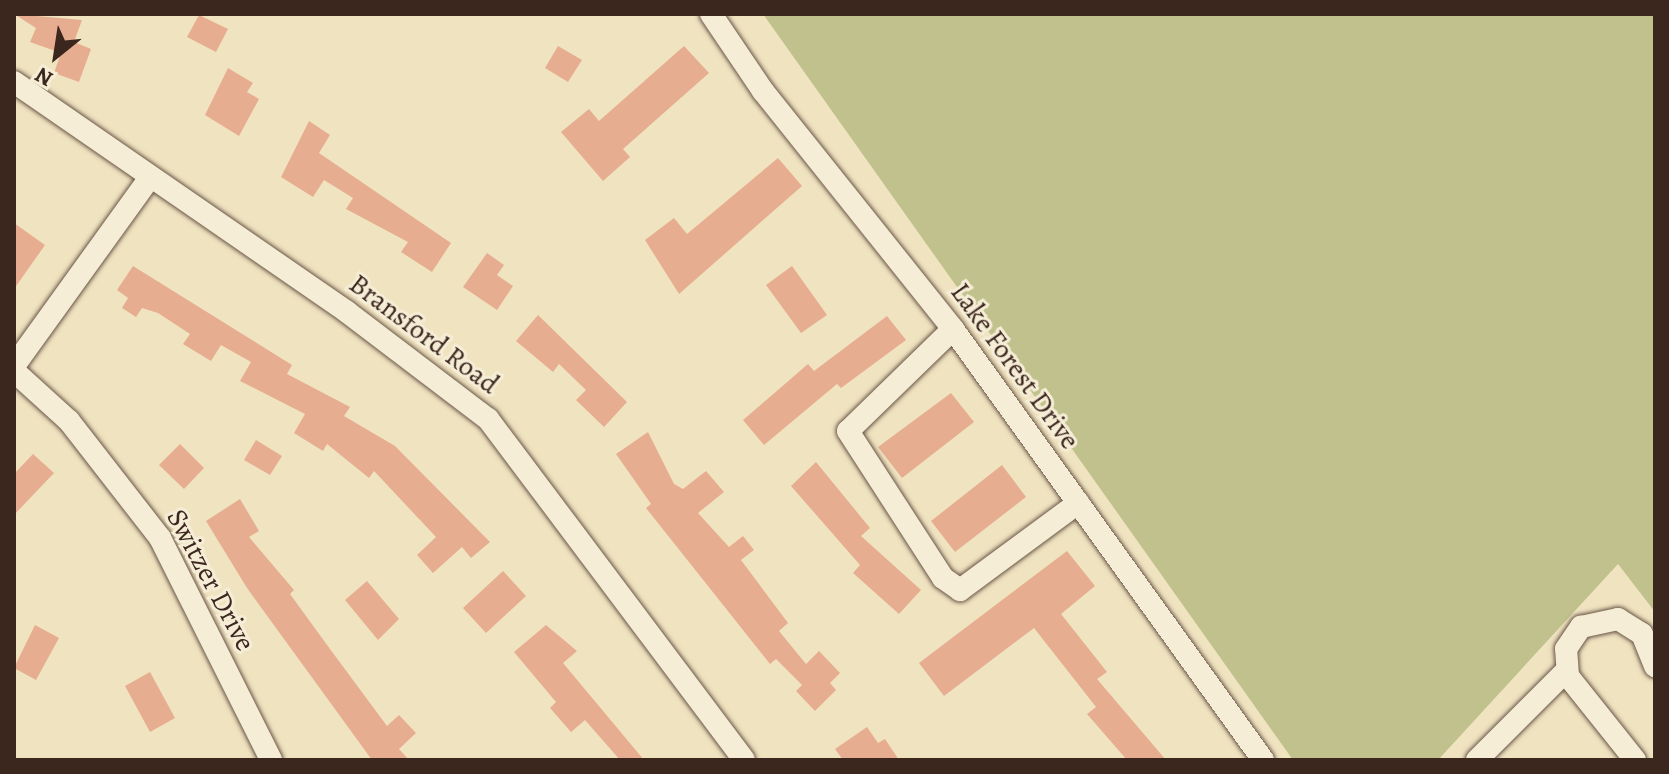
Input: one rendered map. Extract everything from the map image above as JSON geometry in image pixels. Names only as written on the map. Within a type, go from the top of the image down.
[{"type":"street","name":"Lake Forest Drive","points":[[711,14],[763,91],[953,329],[1263,760]]},
{"type":"street","name":"Bransford Road","points":[[14,82],[149,179],[347,312],[488,419],[744,760]]},
{"type":"street","points":[[14,369],[149,179]]},
{"type":"street","points":[[953,329],[848,431],[943,578],[960,590],[1078,503]]},
{"type":"street","name":"Switzer Drive","points":[[14,369],[69,421],[160,538],[271,760]]},
{"type":"street","points":[[1477,760],[1567,670],[1572,637],[1605,618],[1642,634],[1655,666]]},
{"type":"street","points":[[1567,670],[1635,760]]},
{"type":"green space","points":[[763,14],[1655,14],[1655,612],[1618,564],[1438,760],[1293,760]]},
{"type":"building","points":[[14,14],[82,20],[74,42],[91,49],[79,82],[54,73],[61,53],[30,42],[36,28]]},
{"type":"building","points":[[199,15],[228,29],[216,52],[187,37]]},
{"type":"building","points":[[558,46],[582,60],[568,82],[545,68]]},
{"type":"building","points":[[684,46],[709,73],[623,149],[630,157],[603,181],[561,132],[589,109],[599,121]]},
{"type":"building","points":[[228,68],[253,83],[247,92],[259,99],[239,136],[205,115]]},
{"type":"building","points":[[309,121],[330,135],[319,153],[451,243],[432,272],[401,252],[408,242],[346,209],[353,198],[324,180],[313,197],[281,177]]},
{"type":"building","points":[[778,158],[802,186],[679,294],[645,240],[674,218],[687,234]]},
{"type":"building","points":[[14,223],[45,245],[14,289]]},
{"type":"building","points":[[487,253],[504,265],[497,275],[513,286],[497,310],[463,287]]},
{"type":"building","points":[[133,266],[292,365],[287,374],[350,407],[344,416],[395,446],[490,542],[471,558],[462,547],[433,573],[417,555],[436,537],[374,471],[369,478],[327,444],[323,451],[294,433],[305,414],[240,381],[251,362],[221,345],[211,361],[183,344],[190,334],[158,313],[142,308],[136,317],[122,308],[128,298],[117,290]]},
{"type":"building","points":[[792,266],[827,315],[801,333],[766,285]]},
{"type":"building","points":[[538,315],[627,402],[604,427],[576,400],[586,390],[559,364],[553,372],[516,341]]},
{"type":"building","points":[[887,316],[906,340],[841,388],[837,384],[764,445],[743,420],[808,364],[814,371]]},
{"type":"building","points":[[951,393],[974,422],[902,478],[878,447]]},
{"type":"building","points":[[648,432],[674,484],[683,489],[706,471],[724,492],[698,513],[729,547],[743,536],[754,550],[741,560],[788,623],[779,631],[806,664],[819,651],[840,673],[830,683],[836,690],[815,711],[796,691],[802,685],[776,659],[770,664],[646,508],[651,504],[616,454]]},
{"type":"building","points":[[256,440],[282,456],[270,475],[244,460]]},
{"type":"building","points":[[180,444],[204,468],[184,489],[159,465]]},
{"type":"building","points":[[33,454],[54,473],[14,515],[14,474]]},
{"type":"building","points":[[816,462],[870,528],[861,536],[921,590],[899,614],[853,573],[860,565],[791,486]]},
{"type":"building","points":[[1002,465],[1026,497],[955,552],[931,521]]},
{"type":"building","points":[[240,499],[259,531],[249,537],[294,590],[290,594],[387,726],[399,715],[416,733],[399,749],[409,760],[372,760],[247,588],[206,521]]},
{"type":"building","points":[[1067,551],[1095,586],[1061,614],[1107,672],[1097,679],[1166,760],[1127,760],[1087,714],[1096,707],[1034,628],[944,696],[919,663]]},
{"type":"building","points":[[503,571],[526,596],[486,633],[463,608]]},
{"type":"building","points":[[367,581],[399,619],[378,640],[345,600]]},
{"type":"building","points":[[35,625],[59,638],[36,680],[14,668]]},
{"type":"building","points":[[546,625],[577,651],[563,663],[644,760],[620,760],[585,720],[571,732],[550,708],[556,702],[514,652]]},
{"type":"building","points":[[150,672],[175,718],[150,732],[125,686]]},
{"type":"building","points":[[867,727],[878,743],[885,739],[899,760],[843,760],[835,749]]}]
